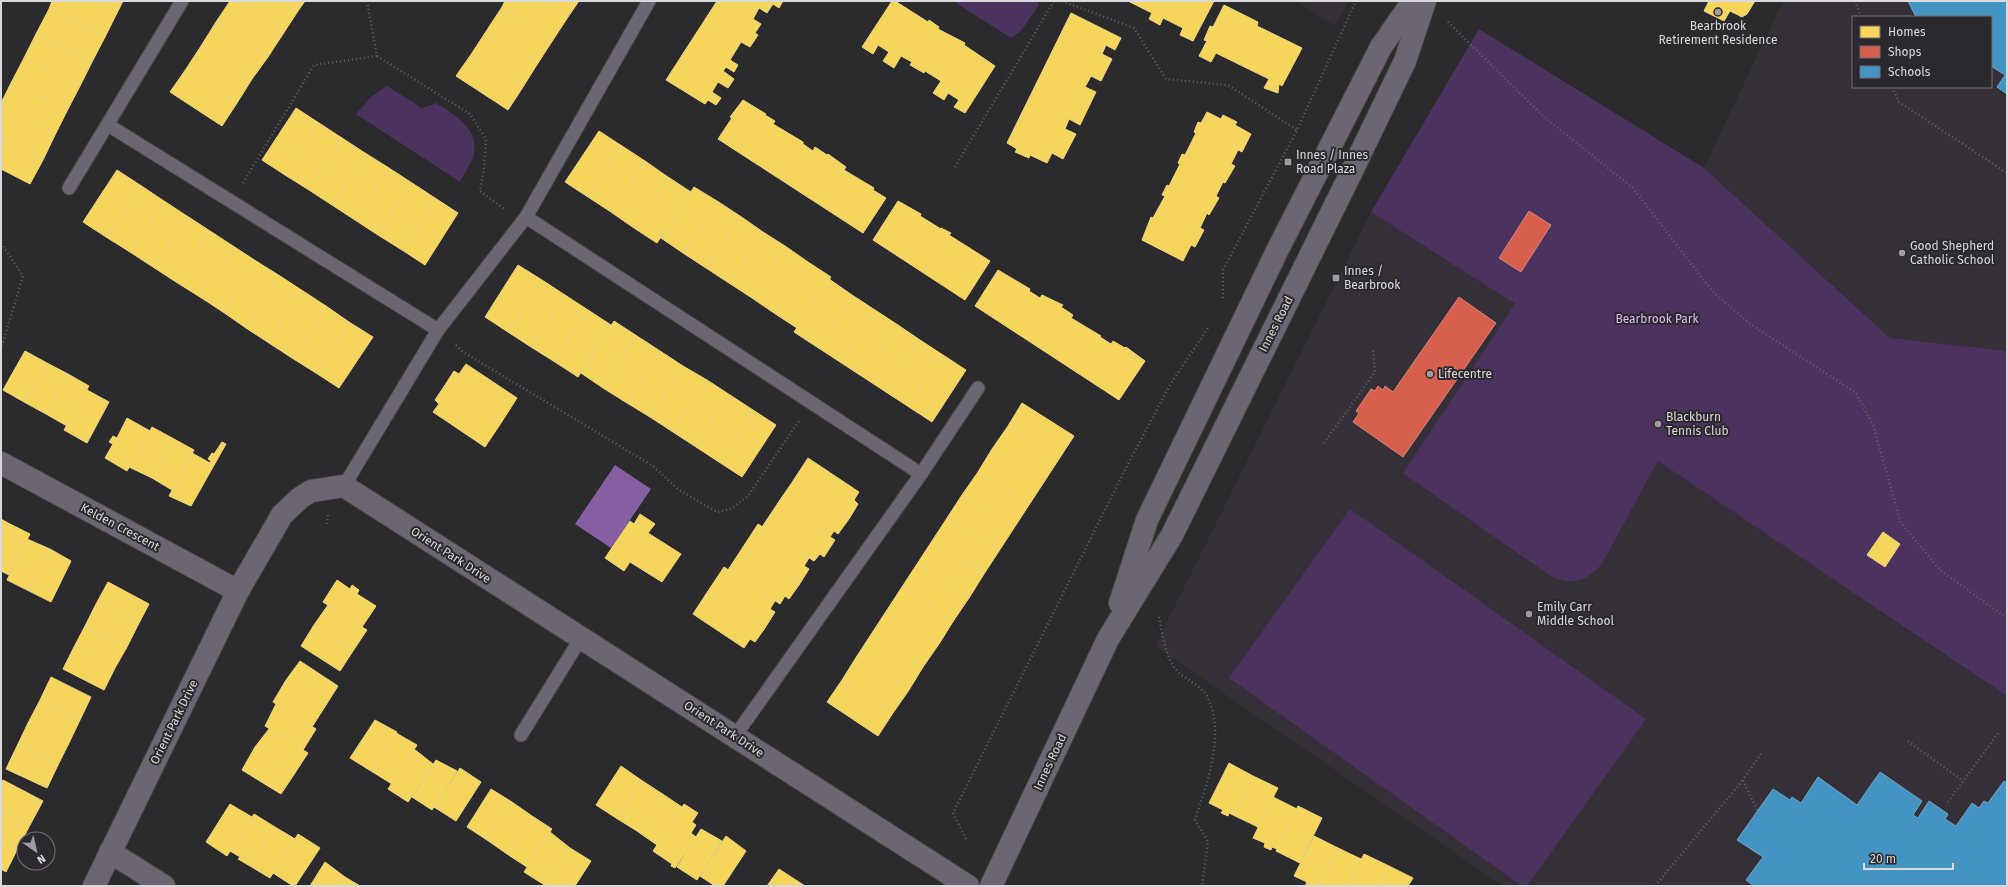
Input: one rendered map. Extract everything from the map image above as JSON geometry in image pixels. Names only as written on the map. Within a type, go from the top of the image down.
[{"type":"street","name":"Innes Road","points":[[1108,639],[1147,520],[1278,248],[1381,47],[1413,1]]},
{"type":"street","name":"Innes Road","points":[[991,886],[1108,639],[1172,535],[1405,61],[1426,1]]},
{"type":"street","name":"Kelden Crescent","points":[[1,463],[238,591]]},
{"type":"street","name":"Orient Park Drive","points":[[94,886],[238,591],[282,515],[300,498],[311,491],[344,486],[968,886]]},
{"type":"street","points":[[110,852],[164,886]]},
{"type":"lane","points":[[69,188],[182,1]]},
{"type":"lane","points":[[344,486],[438,330],[526,217],[649,1]]},
{"type":"lane","points":[[108,125],[438,330]]},
{"type":"lane","points":[[526,217],[921,474]]},
{"type":"lane","points":[[735,736],[921,474],[978,388]]},
{"type":"lane","points":[[521,735],[581,638]]},
{"type":"path","points":[[367,1],[377,56]]},
{"type":"path","points":[[954,167],[1054,1]]},
{"type":"path","points":[[1062,1],[1134,28],[1166,79],[1228,85],[1297,130]]},
{"type":"path","points":[[1220,304],[1223,297],[1223,270],[1297,130],[1356,1]]},
{"type":"path","points":[[1855,1],[1861,16]]},
{"type":"path","points":[[1448,22],[1543,116],[1633,188],[1713,292],[1749,323],[1856,393],[1873,425],[1901,523],[1941,571],[2007,618]]},
{"type":"path","points":[[232,202],[314,64],[377,56],[470,114],[486,139],[484,170],[480,191],[507,211],[526,217]]},
{"type":"path","points":[[1892,88],[1899,102],[2007,173]]},
{"type":"path","points":[[1,243],[24,276],[1,349]]},
{"type":"path","points":[[966,839],[953,813],[1128,464],[1170,385],[1210,324]]},
{"type":"path","points":[[438,330],[463,352],[653,466],[679,490],[717,512],[731,509],[748,496],[812,403]]},
{"type":"path","points":[[1324,443],[1375,372],[1373,349]]},
{"type":"path","points":[[1159,617],[1165,649],[1178,672],[1207,695],[1216,721],[1211,769],[1195,820],[1208,841],[1202,886]]},
{"type":"path","points":[[1948,802],[1999,732]]},
{"type":"path","points":[[1908,741],[1963,781]]},
{"type":"path","points":[[1655,886],[1743,780],[1762,752]]},
{"type":"path","points":[[1743,780],[1757,810]]},
{"type":"shaded area","points":[[1296,1],[1348,1],[1335,26]]},
{"type":"shaded area","name":"Good Shepherd Catholic School","points":[[1783,1],[2007,1],[2007,351],[1890,338],[1704,168]]},
{"type":"shaded area","name":"Emily Carr Middle School","points":[[1371,212],[1515,304],[1403,473],[1602,564],[1658,461],[1982,678],[2007,696],[2007,886],[1503,886],[1155,646]]},
{"type":"shaded area","points":[[615,465],[651,489],[611,548],[575,524]]},
{"type":"green space","points":[[961,1],[1037,1],[1039,5],[1021,31],[1011,38],[956,3]]},
{"type":"green space","name":"Bearbrook Park","points":[[1479,29],[1704,168],[1890,338],[2007,351],[2007,696],[1658,461],[1602,564],[1590,575],[1571,581],[1557,579],[1549,575],[1403,473],[1515,304],[1371,212]]},
{"type":"green space","points":[[387,86],[422,108],[436,103],[451,112],[464,123],[473,137],[475,145],[474,154],[470,165],[460,182],[356,114],[371,97]]},
{"type":"green space","points":[[1350,509],[1646,719],[1527,886],[1522,886],[1229,678]]},
{"type":"building: Homes","points":[[52,1],[94,1],[117,13],[105,37],[49,9]]},
{"type":"building: Homes","points":[[94,1],[123,1],[117,13]]},
{"type":"building: Homes","points":[[230,1],[234,1],[283,34],[268,57],[216,22]]},
{"type":"building: Homes","points":[[234,1],[284,1],[298,11],[283,34]]},
{"type":"building: Homes","points":[[284,1],[305,1],[298,11]]},
{"type":"building: Homes","points":[[505,1],[544,1],[568,17],[553,40],[502,7]]},
{"type":"building: Homes","points":[[544,1],[579,1],[568,17]]},
{"type":"building: Homes","points":[[717,1],[783,1],[779,8],[773,4],[767,13],[759,8],[753,19],[761,24],[755,33],[758,35],[750,47],[741,42],[730,60],[738,65],[734,72],[726,67],[723,71],[734,79],[728,88],[718,82],[712,92],[721,98],[716,105],[708,100],[705,104],[666,80]]},
{"type":"building: Homes","points":[[892,1],[895,1],[928,22],[929,20],[939,27],[938,29],[965,43],[964,45],[995,66],[965,113],[954,107],[959,100],[948,93],[944,100],[933,93],[941,81],[925,71],[924,73],[910,65],[912,62],[901,56],[894,68],[883,61],[889,52],[878,45],[873,54],[862,47]]},
{"type":"building: Homes","points":[[1128,1],[1214,1],[1193,41],[1180,35],[1183,28],[1163,18],[1160,25],[1149,19],[1152,13]]},
{"type":"building: Homes","name":"Bearbrook Retirement Residence","points":[[1709,1],[1755,1],[1747,14],[1742,17],[1730,11],[1724,21],[1704,11]]},
{"type":"building: Homes","points":[[1224,5],[1258,22],[1257,26],[1302,48],[1282,86],[1279,84],[1278,93],[1264,88],[1269,79],[1216,53],[1211,62],[1199,56],[1207,41],[1204,40],[1210,26],[1213,27]]},
{"type":"building: Homes","points":[[502,7],[553,40],[538,63],[487,30]]},
{"type":"building: Homes","points":[[49,9],[105,37],[92,62],[36,34]]},
{"type":"building: Homes","points":[[1071,13],[1121,38],[1115,50],[1106,45],[1102,54],[1112,59],[1101,81],[1091,76],[1085,87],[1096,92],[1080,125],[1069,119],[1065,129],[1076,134],[1063,159],[1052,153],[1047,163],[1030,155],[1029,158],[1015,152],[1017,149],[1007,143]]},
{"type":"building: Homes","points":[[216,22],[268,57],[252,79],[201,46]]},
{"type":"building: Homes","points":[[487,30],[538,63],[523,87],[472,53]]},
{"type":"building: Homes","points":[[36,34],[92,62],[80,86],[24,58]]},
{"type":"building: Homes","points":[[201,46],[252,79],[237,103],[186,69]]},
{"type":"building: Homes","points":[[472,53],[523,87],[508,110],[456,76]]},
{"type":"building: Homes","points":[[24,58],[80,86],[67,111],[11,83]]},
{"type":"building: Homes","points":[[186,69],[237,103],[222,126],[170,92]]},
{"type":"building: Homes","points":[[11,83],[67,111],[55,135],[1,108],[1,103]]},
{"type":"building: Homes","points":[[743,100],[766,114],[765,115],[775,121],[773,124],[803,142],[803,144],[813,151],[815,147],[827,155],[828,154],[846,167],[844,170],[874,188],[873,190],[886,198],[863,233],[718,139],[732,118],[730,117]]},
{"type":"building: Homes","points":[[1,108],[55,135],[43,160],[1,139]]},
{"type":"building: Homes","points":[[296,108],[319,123],[285,175],[262,160]]},
{"type":"building: Homes","points":[[1207,112],[1221,119],[1223,115],[1237,122],[1235,125],[1251,134],[1242,152],[1238,150],[1231,164],[1235,166],[1225,183],[1223,182],[1216,196],[1219,198],[1209,215],[1207,213],[1200,228],[1204,230],[1195,247],[1191,245],[1183,261],[1142,240],[1151,217],[1153,218],[1165,196],[1162,195],[1167,185],[1169,186],[1180,164],[1178,163],[1182,154],[1185,155],[1196,133],[1194,132],[1198,122],[1201,123]]},
{"type":"building: Homes","points":[[319,123],[342,138],[309,190],[285,175]]},
{"type":"building: Homes","points":[[599,131],[622,146],[588,197],[565,182]]},
{"type":"building: Homes","points":[[342,138],[365,153],[332,205],[309,190]]},
{"type":"building: Homes","points":[[1,139],[43,160],[30,184],[1,169]]},
{"type":"building: Homes","points":[[622,146],[645,161],[611,212],[588,197]]},
{"type":"building: Homes","points":[[365,153],[389,168],[355,220],[332,205]]},
{"type":"building: Homes","points":[[645,161],[668,177],[634,228],[611,212]]},
{"type":"building: Homes","points":[[389,168],[412,183],[378,235],[355,220]]},
{"type":"building: Homes","points":[[117,170],[140,185],[106,237],[83,222]]},
{"type":"building: Homes","points":[[668,177],[691,192],[657,243],[634,228]]},
{"type":"building: Homes","points":[[412,183],[435,198],[402,250],[378,235]]},
{"type":"building: Homes","points":[[140,185],[164,201],[130,252],[106,237]]},
{"type":"building: Homes","points":[[694,187],[717,201],[683,253],[661,238]]},
{"type":"building: Homes","points":[[435,198],[458,213],[425,265],[402,250]]},
{"type":"building: Homes","points":[[164,201],[187,216],[153,267],[130,252]]},
{"type":"building: Homes","points":[[717,201],[740,216],[706,268],[683,253]]},
{"type":"building: Homes","points":[[898,201],[921,214],[920,216],[941,229],[951,233],[949,235],[990,261],[965,300],[873,240]]},
{"type":"building: Homes","points":[[187,216],[210,231],[176,282],[153,267]]},
{"type":"building: Homes","points":[[740,216],[763,232],[729,283],[706,268]]},
{"type":"building: Homes","points":[[210,231],[233,246],[200,297],[176,282]]},
{"type":"building: Homes","points":[[763,232],[785,246],[752,298],[729,283]]},
{"type":"building: Homes","points":[[233,246],[256,261],[223,312],[200,297]]},
{"type":"building: Homes","points":[[785,246],[808,262],[774,313],[752,298]]},
{"type":"building: Homes","points":[[256,261],[280,276],[246,328],[223,312]]},
{"type":"building: Homes","points":[[808,262],[831,277],[797,328],[774,313]]},
{"type":"building: Homes","points":[[518,265],[542,280],[508,332],[485,317]]},
{"type":"building: Homes","points":[[998,270],[1030,289],[1029,291],[1040,298],[1042,295],[1063,305],[1061,307],[1073,315],[1071,318],[1101,336],[1100,337],[1111,344],[1113,341],[1125,348],[1126,347],[1145,361],[1119,400],[975,306]]},
{"type":"building: Homes","points":[[280,276],[303,291],[269,343],[246,328]]},
{"type":"building: Homes","points":[[829,279],[852,295],[817,347],[794,332]]},
{"type":"building: Homes","points":[[542,280],[565,295],[531,347],[508,332]]},
{"type":"building: Homes","points":[[303,291],[326,306],[292,358],[269,343]]},
{"type":"building: Homes","points":[[565,295],[588,310],[555,362],[531,347]]},
{"type":"building: Homes","points":[[852,295],[875,310],[840,362],[817,347]]},
{"type":"building: Homes","points":[[326,306],[349,322],[316,373],[292,358]]},
{"type":"building: Homes","points":[[588,310],[611,325],[578,377],[555,362]]},
{"type":"building: Homes","points":[[875,310],[898,325],[863,377],[840,362]]},
{"type":"building: Homes","points":[[614,321],[637,336],[603,388],[581,373]]},
{"type":"building: Homes","points":[[349,322],[373,337],[339,388],[316,373]]},
{"type":"building: Homes","points":[[898,325],[920,340],[886,392],[863,377]]},
{"type":"building: Homes","points":[[637,336],[660,351],[627,403],[603,388]]},
{"type":"building: Homes","points":[[920,340],[943,355],[909,407],[886,392]]},
{"type":"building: Homes","points":[[25,351],[47,363],[24,402],[3,390]]},
{"type":"building: Homes","points":[[660,351],[683,366],[650,417],[627,403]]},
{"type":"building: Homes","points":[[943,355],[966,370],[932,422],[909,407]]},
{"type":"building: Homes","points":[[47,363],[68,374],[46,414],[24,402]]},
{"type":"building: Homes","points":[[466,364],[517,398],[501,423],[445,385],[454,371],[459,374]]},
{"type":"building: Homes","points":[[683,366],[707,380],[673,432],[650,417]]},
{"type":"building: Homes","points":[[68,374],[89,386],[67,426],[46,414]]},
{"type":"building: Homes","points":[[707,380],[730,395],[696,447],[673,432]]},
{"type":"building: Homes","points":[[445,385],[501,423],[485,447],[433,412],[439,404],[435,400]]},
{"type":"building: Homes","points":[[87,390],[109,402],[87,443],[64,430]]},
{"type":"building: Homes","points":[[730,395],[753,410],[719,462],[696,447]]},
{"type":"building: Homes","points":[[1022,403],[1074,436],[1059,459],[1008,426]]},
{"type":"building: Homes","points":[[753,410],[776,425],[742,477],[719,462]]},
{"type":"building: Homes","points":[[127,418],[150,431],[127,471],[105,458],[113,444],[109,442],[113,436],[117,438]]},
{"type":"building: Homes","points":[[1008,426],[1059,459],[1044,482],[992,449]]},
{"type":"building: Homes","points":[[152,427],[174,439],[152,478],[129,467]]},
{"type":"building: Homes","points":[[174,439],[194,450],[172,490],[152,478]]},
{"type":"building: Homes","points":[[222,442],[226,444],[191,506],[169,496],[192,453],[210,463],[211,461],[208,459],[212,453],[214,454]]},
{"type":"building: Homes","points":[[992,449],[1044,482],[1029,505],[978,472]]},
{"type":"building: Homes","points":[[808,458],[859,492],[854,500],[858,504],[849,519],[793,481]]},
{"type":"building: Homes","points":[[978,472],[1029,505],[1014,528],[962,495]]},
{"type":"building: Homes","points":[[793,481],[849,519],[838,534],[834,531],[830,537],[778,503]]},
{"type":"building: Homes","points":[[962,495],[1014,528],[999,551],[947,518]]},
{"type":"building: Homes","points":[[778,503],[835,540],[824,557],[820,554],[814,561],[762,527]]},
{"type":"building: Homes","points":[[640,514],[655,524],[648,533],[681,554],[662,582],[630,562],[624,571],[605,558],[630,521],[634,524]]},
{"type":"building: Homes","points":[[947,518],[999,551],[984,574],[932,541]]},
{"type":"building: Homes","points":[[1,519],[8,523],[1,536]]},
{"type":"building: Homes","points":[[8,523],[30,534],[9,575],[1,571],[1,536]]},
{"type":"building: Homes","points":[[758,524],[809,558],[804,566],[809,569],[799,585],[743,547]]},
{"type":"building: Homes","points":[[1883,532],[1900,544],[1885,567],[1867,555]]},
{"type":"building: Homes","points":[[27,539],[50,549],[29,591],[7,580]]},
{"type":"building: Homes","points":[[932,541],[984,574],[969,598],[917,564]]},
{"type":"building: Homes","points":[[743,547],[799,585],[789,599],[785,596],[780,604],[728,570]]},
{"type":"building: Homes","points":[[50,549],[71,561],[51,602],[29,591]]},
{"type":"building: Homes","points":[[917,564],[969,598],[954,620],[902,587]]},
{"type":"building: Homes","points":[[724,567],[775,601],[770,609],[775,612],[765,628],[708,591]]},
{"type":"building: Homes","points":[[337,580],[350,589],[352,585],[359,590],[357,594],[376,606],[362,627],[323,602]]},
{"type":"building: Homes","points":[[108,582],[149,604],[138,625],[96,604]]},
{"type":"building: Homes","points":[[902,587],[954,620],[939,644],[887,610]]},
{"type":"building: Homes","points":[[708,591],[765,628],[755,642],[750,639],[744,648],[693,614]]},
{"type":"building: Homes","points":[[96,604],[138,625],[127,647],[85,626]]},
{"type":"building: Homes","points":[[328,605],[367,630],[353,651],[314,625]]},
{"type":"building: Homes","points":[[887,610],[939,644],[923,667],[872,633]]},
{"type":"building: Homes","points":[[314,625],[353,651],[340,671],[301,646]]},
{"type":"building: Homes","points":[[85,626],[127,647],[115,668],[74,647]]},
{"type":"building: Homes","points":[[872,633],[923,667],[909,690],[857,656]]},
{"type":"building: Homes","points":[[74,647],[115,668],[104,690],[63,669]]},
{"type":"building: Homes","points":[[857,656],[909,690],[893,713],[842,680]]},
{"type":"building: Homes","points":[[300,661],[338,686],[326,705],[286,680]]},
{"type":"building: Homes","points":[[51,677],[91,697],[80,720],[40,700]]},
{"type":"building: Homes","points":[[286,680],[326,705],[312,727],[273,702]]},
{"type":"building: Homes","points":[[842,680],[893,713],[878,736],[827,702]]},
{"type":"building: Homes","points":[[40,700],[80,720],[69,743],[28,723]]},
{"type":"building: Homes","points":[[276,704],[316,729],[303,750],[265,726]]},
{"type":"building: Homes","points":[[375,720],[397,732],[371,771],[350,758]]},
{"type":"building: Homes","points":[[28,723],[69,743],[58,765],[17,746]]},
{"type":"building: Homes","points":[[269,729],[308,753],[295,773],[255,747]]},
{"type":"building: Homes","points":[[396,733],[417,745],[392,784],[371,771]]},
{"type":"building: Homes","points":[[17,746],[58,765],[47,788],[6,769]]},
{"type":"building: Homes","points":[[255,747],[295,773],[281,794],[242,770]]},
{"type":"building: Homes","points":[[414,749],[433,764],[408,802],[388,789]]},
{"type":"building: Homes","points":[[436,760],[457,771],[432,810],[412,797]]},
{"type":"building: Homes","points":[[1229,763],[1253,776],[1233,815],[1229,813],[1228,816],[1221,813],[1223,810],[1209,803]]},
{"type":"building: Homes","points":[[621,766],[641,780],[616,818],[596,805]]},
{"type":"building: Homes","points":[[460,768],[481,782],[456,821],[434,807]]},
{"type":"building: Homes","points":[[1253,776],[1278,788],[1258,827],[1233,815]]},
{"type":"building: Homes","points":[[3,780],[43,801],[30,825],[1,809],[1,784]]},
{"type":"building: Homes","points":[[641,780],[661,793],[637,831],[616,818]]},
{"type":"building: Homes","points":[[491,789],[512,802],[487,840],[467,827]]},
{"type":"building: Homes","points":[[661,793],[682,807],[657,845],[637,831]]},
{"type":"building: Homes","points":[[1273,797],[1297,809],[1277,849],[1272,847],[1271,850],[1264,847],[1265,843],[1253,838]]},
{"type":"building: Homes","points":[[512,802],[532,816],[507,854],[487,840]]},
{"type":"building: Homes","points":[[230,804],[252,817],[227,856],[206,842]]},
{"type":"building: Homes","points":[[684,804],[698,813],[692,822],[696,825],[691,833],[696,837],[675,868],[671,866],[672,864],[653,851]]},
{"type":"building: Homes","points":[[1298,806],[1322,818],[1300,863],[1276,851]]},
{"type":"building: Homes","points":[[1,809],[30,825],[27,831],[16,831],[16,847],[1,840]]},
{"type":"building: Homes","points":[[254,814],[275,827],[250,866],[238,859],[240,857],[230,851]]},
{"type":"building: Homes","points":[[532,816],[552,829],[527,867],[507,854]]},
{"type":"building: Homes","points":[[275,827],[295,839],[270,878],[250,866]]},
{"type":"building: Homes","points":[[701,829],[722,841],[697,880],[677,867]]},
{"type":"building: Homes","points":[[550,832],[570,848],[546,886],[524,872]]},
{"type":"building: Homes","points":[[298,834],[320,848],[295,886],[293,886],[273,873]]},
{"type":"building: Homes","points":[[726,836],[746,851],[723,886],[715,886],[700,876]]},
{"type":"building: Homes","points":[[1314,836],[1338,848],[1319,886],[1305,886],[1307,882],[1294,876]]},
{"type":"building: Homes","points":[[1,840],[16,847],[16,852],[6,872],[1,869]]},
{"type":"building: Homes","points":[[570,848],[591,861],[575,886],[546,886]]},
{"type":"building: Homes","points":[[1338,848],[1361,859],[1348,886],[1319,886]]},
{"type":"building: Homes","points":[[1364,854],[1389,866],[1379,886],[1348,886]]},
{"type":"building: Homes","points":[[325,862],[345,877],[339,886],[310,886]]},
{"type":"building: Homes","points":[[1389,866],[1413,878],[1408,886],[1379,886]]},
{"type":"building: Homes","points":[[779,869],[805,886],[767,886]]},
{"type":"building: Homes","points":[[345,877],[360,886],[339,886]]},
{"type":"building: Shops","points":[[1529,211],[1551,225],[1521,272],[1499,258]]},
{"type":"building: Shops","points":[[1459,297],[1496,323],[1403,457],[1353,422],[1359,413],[1356,411],[1371,389],[1375,391],[1378,386],[1383,390],[1385,386],[1393,392]]},
{"type":"building: Schools","points":[[1908,1],[2007,1],[2007,94],[1997,87],[2005,75],[1992,67],[1992,16],[1916,16]]},
{"type":"building: Schools","points":[[1880,772],[1922,801],[1913,815],[1918,818],[1929,801],[1948,814],[1945,819],[1956,826],[1972,803],[1979,808],[1984,801],[1988,803],[2004,781],[2007,783],[2007,886],[1754,886],[1746,880],[1763,857],[1737,840],[1773,789],[1790,800],[1792,797],[1801,803],[1818,777],[1857,805]]},
{"type":"place","name":"Bearbrook Retirement Residence","points":[[1718,12]]},
{"type":"place","name":"Innes / Innes Road Plaza","points":[[1288,162]]},
{"type":"place","name":"Good Shepherd Catholic School","points":[[1902,253]]},
{"type":"place","name":"Innes / Bearbrook","points":[[1336,278]]},
{"type":"place","name":"Lifecentre","points":[[1430,374]]},
{"type":"place","name":"Blackburn Tennis Club","points":[[1658,424]]},
{"type":"place","name":"Emily Carr Middle School","points":[[1529,614]]}]
